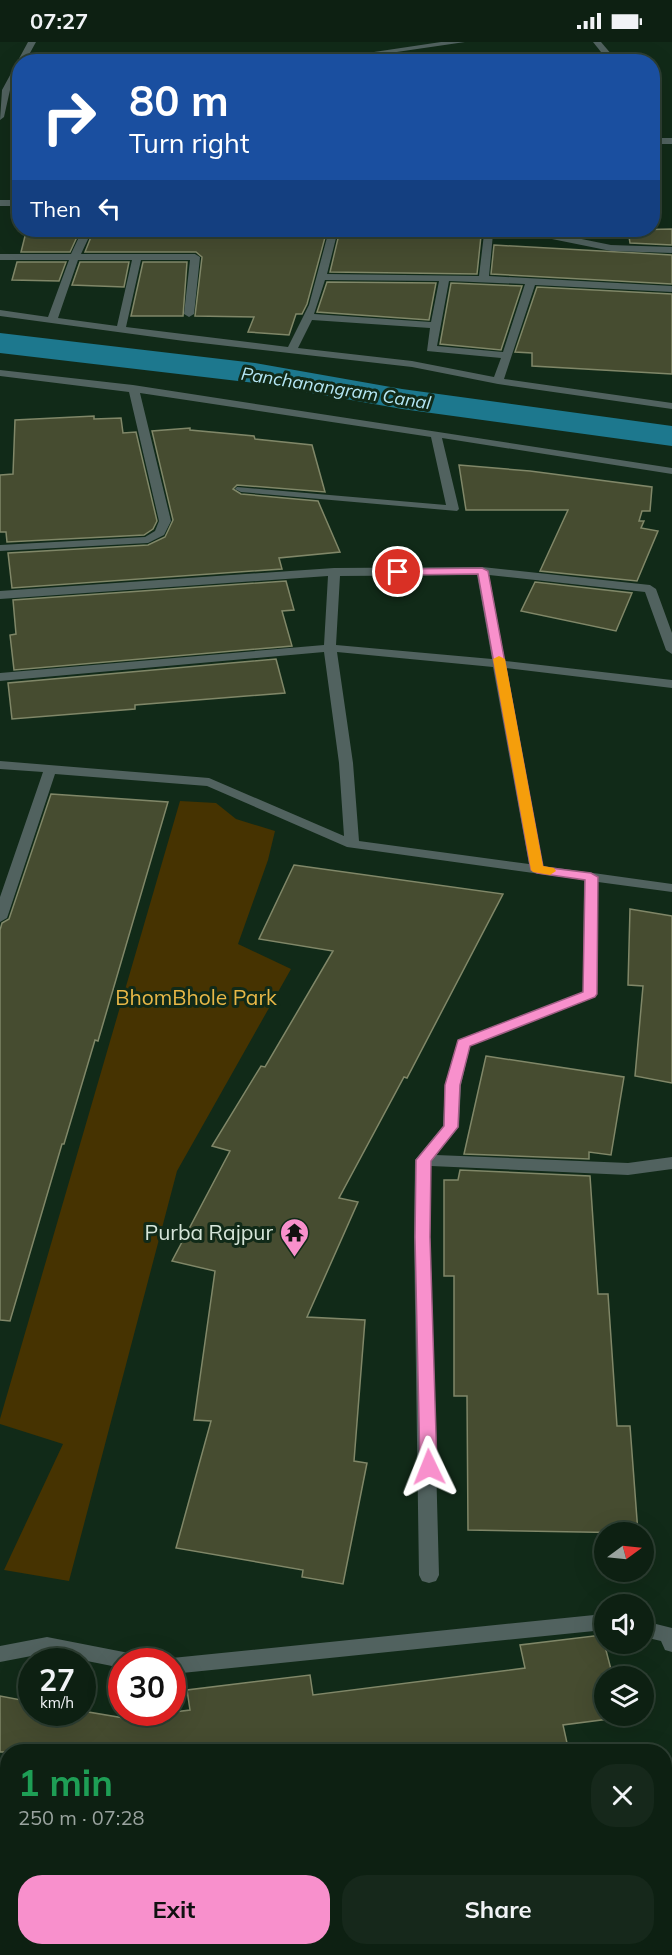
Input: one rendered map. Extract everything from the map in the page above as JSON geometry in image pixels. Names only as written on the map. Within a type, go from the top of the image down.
[{"type":"street","points":[[379,54],[378,52],[461,42]]},
{"type":"street","points":[[597,42],[607,54]]},
{"type":"street","points":[[0,117],[6,90],[12,78]]},
{"type":"street","points":[[52,320],[84,237]]},
{"type":"street","points":[[292,350],[314,305],[331,237]]},
{"type":"street","points":[[484,279],[488,237]]},
{"type":"street","points":[[557,237],[610,248],[672,250]]},
{"type":"street","points":[[0,257],[195,257],[189,314]]},
{"type":"street","points":[[122,329],[137,257]]},
{"type":"street","points":[[320,277],[484,279],[672,289]]},
{"type":"street","points":[[444,280],[431,349],[507,355]]},
{"type":"street","points":[[498,381],[531,282]]},
{"type":"street","points":[[0,314],[412,364],[498,381],[672,406]]},
{"type":"street","points":[[308,316],[435,325]]},
{"type":"street","points":[[0,373],[133,388],[436,434],[571,458],[672,471]]},
{"type":"street","points":[[0,548],[148,540],[160,533],[165,521],[133,388]]},
{"type":"street","points":[[241,489],[453,509],[436,434]]},
{"type":"street","points":[[482,571],[537,870]]},
{"type":"street","points":[[0,594],[334,572],[482,571],[650,589],[672,650]]},
{"type":"street","points":[[334,572],[330,648],[346,763],[352,844]]},
{"type":"street","points":[[0,677],[330,648],[500,664],[672,684]]},
{"type":"street","points":[[0,765],[209,782],[352,844],[672,888]]},
{"type":"street","points":[[0,918],[50,770]]},
{"type":"street","points":[[429,1575],[422,1237],[423,1160],[451,1127],[453,1085],[463,1043],[590,994],[591,877]]},
{"type":"street","points":[[423,1160],[628,1169],[672,1163]]},
{"type":"street","points":[[186,1665],[594,1623]]},
{"type":"street","points":[[654,1631],[669,1635],[672,1644]]},
{"type":"street","points":[[0,1654],[47,1645],[108,1657]]},
{"type":"green space","name":"BhomBhole Park","points":[[180,801],[216,803],[236,819],[275,831],[268,860],[238,944],[291,969],[177,1171],[69,1581],[4,1570],[63,1444],[0,1424],[0,1419]]},
{"type":"building","points":[[660,229],[672,229],[672,245],[630,243],[629,237],[660,237]]},
{"type":"building","points":[[25,237],[77,237],[70,252],[21,252]]},
{"type":"building","points":[[91,237],[325,237],[307,304],[302,314],[296,314],[289,335],[248,332],[254,317],[195,316],[202,257],[196,252],[85,252]]},
{"type":"building","points":[[338,237],[481,237],[477,274],[330,272]]},
{"type":"building","points":[[494,245],[672,255],[672,284],[491,274]]},
{"type":"building","points":[[17,262],[66,262],[59,281],[12,280]]},
{"type":"building","points":[[80,262],[129,262],[124,287],[72,285]]},
{"type":"building","points":[[143,262],[187,262],[183,316],[131,316]]},
{"type":"building","points":[[327,282],[436,283],[429,320],[317,312]]},
{"type":"building","points":[[451,283],[522,286],[501,350],[440,344]]},
{"type":"building","points":[[537,287],[672,294],[672,374],[532,366],[532,353],[515,352]]},
{"type":"building","points":[[94,416],[94,419],[121,418],[123,433],[136,432],[157,521],[153,529],[144,535],[7,542],[6,532],[0,532],[0,475],[13,474],[15,420]]},
{"type":"building","points":[[190,428],[190,430],[254,436],[255,439],[312,445],[325,492],[237,485],[233,489],[241,494],[318,501],[340,552],[279,558],[282,569],[12,588],[8,553],[148,545],[165,537],[173,520],[152,431]]},
{"type":"building","points":[[459,465],[530,471],[652,487],[650,511],[642,511],[639,521],[644,521],[641,528],[658,531],[637,581],[540,571],[568,510],[466,510]]},
{"type":"building","points":[[286,581],[294,610],[282,611],[292,646],[14,670],[10,635],[16,634],[13,600]]},
{"type":"building","points":[[535,582],[632,593],[616,631],[521,611]]},
{"type":"building","points":[[276,659],[285,693],[135,705],[135,709],[12,719],[8,683]]},
{"type":"building","points":[[51,794],[168,802],[98,1041],[95,1040],[64,1144],[62,1144],[10,1321],[0,1320],[0,930],[2,923],[9,919]]},
{"type":"building","points":[[294,865],[503,894],[407,1078],[404,1077],[339,1198],[358,1202],[307,1317],[365,1320],[354,1461],[367,1463],[343,1584],[302,1577],[303,1570],[176,1548],[211,1421],[194,1420],[215,1271],[172,1261],[230,1151],[212,1146],[261,1066],[265,1067],[333,951],[259,939]]},
{"type":"building","points":[[630,909],[672,916],[672,1083],[635,1076],[643,986],[628,985]]},
{"type":"building","points":[[486,1056],[624,1077],[611,1155],[589,1152],[589,1159],[464,1154]]},
{"type":"building","points":[[460,1170],[590,1176],[598,1294],[608,1294],[617,1426],[630,1426],[637,1522],[594,1522],[594,1532],[468,1530],[467,1396],[454,1396],[454,1276],[444,1276],[444,1180],[458,1180]]},
{"type":"building","points":[[594,1636],[594,1654],[607,1654],[610,1666],[594,1666],[594,1721],[563,1725],[567,1744],[0,1744],[0,1696],[18,1699],[18,1726],[96,1726],[96,1713],[108,1715],[108,1726],[186,1726],[186,1710],[190,1710],[187,1690],[310,1675],[313,1695],[525,1668],[520,1645]]},
{"type":"waterway","name":"Panchanangram Canal","points":[[0,343],[255,373],[402,399],[672,436]]},
{"type":"slow traffic","points":[[499,659],[537,870],[550,871]]},
{"type":"place","name":"Purba Rajpur","points":[[294,1258]]},
{"type":"route","points":[[398,572],[482,571],[537,870],[591,877],[590,994],[463,1043],[453,1085],[451,1127],[423,1160],[422,1237],[429,1467]]}]
